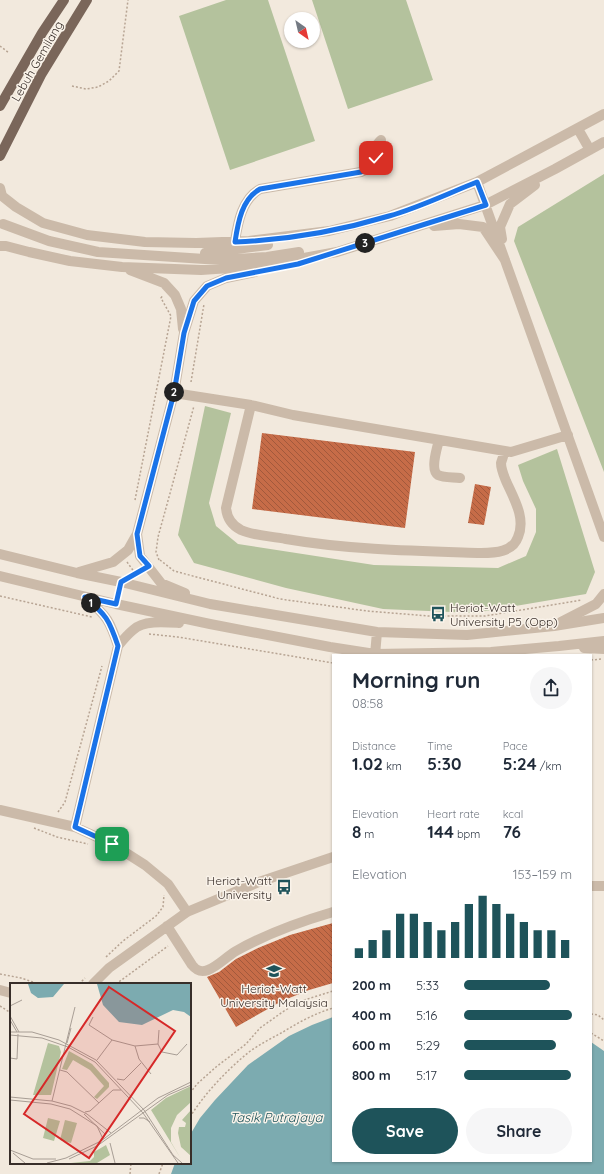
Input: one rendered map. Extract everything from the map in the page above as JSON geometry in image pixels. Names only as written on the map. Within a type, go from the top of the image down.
[{"type":"main road","points":[[42,33],[60,0]]},
{"type":"main road","name":"Lebuh Gemilang","points":[[0,106],[42,33],[64,0]]},
{"type":"main road","name":"Lebuh Gemilang","points":[[0,156],[41,75],[88,0]]},
{"type":"street","points":[[169,256],[216,252],[293,241],[390,216],[477,182],[604,114]]},
{"type":"street","points":[[578,129],[590,150]]},
{"type":"street","points":[[235,242],[239,220],[246,202],[253,193],[260,189],[368,170],[373,165],[376,158],[376,144],[381,140]]},
{"type":"street","points":[[77,573],[113,562],[128,550],[137,534],[174,393],[184,333],[194,301],[207,286],[226,278],[298,264],[486,205],[604,142]]},
{"type":"street","points":[[505,260],[500,227],[510,204],[555,169]]},
{"type":"street","points":[[477,182],[604,537]]},
{"type":"street","points":[[0,188],[2,196],[16,207],[43,223],[87,235],[145,242],[196,243],[249,241],[330,231]]},
{"type":"street","points":[[3,224],[49,241],[98,252],[220,260],[267,258],[330,247],[416,228],[459,224],[483,228],[505,260]]},
{"type":"street","points":[[0,246],[6,246],[70,261],[122,267],[200,270],[259,266],[336,252]]},
{"type":"street","points":[[122,267],[164,283],[174,295],[181,309],[184,333]]},
{"type":"street","points":[[174,393],[251,405],[293,415],[511,452],[568,435]]},
{"type":"street","points":[[251,405],[226,508],[227,517],[233,524],[241,530],[254,533],[315,544],[395,551],[496,553],[513,546],[518,539],[521,529],[521,516],[504,476],[501,464],[504,451]]},
{"type":"street","points":[[439,440],[434,472],[438,475],[460,478]]},
{"type":"street","points":[[137,534],[140,556],[161,583],[210,604]]},
{"type":"street","points":[[0,554],[210,604],[377,632],[467,635],[554,626],[604,618]]},
{"type":"street","points":[[0,576],[85,597],[210,624],[369,654]]},
{"type":"street","points":[[554,626],[596,604],[604,594]]},
{"type":"street","points":[[85,597],[103,613],[112,627],[118,646]]},
{"type":"street","points":[[75,827],[118,646],[138,626],[158,622],[210,624]]},
{"type":"street","points":[[375,654],[377,632]]},
{"type":"street","points":[[446,654],[491,652],[604,641]]},
{"type":"street","points":[[560,646],[604,649]]},
{"type":"street","points":[[330,647],[343,654]]},
{"type":"street","points":[[0,810],[75,827],[112,844],[145,865],[168,884],[187,912]]},
{"type":"street","points":[[94,983],[109,968],[187,912],[259,882],[331,856]]},
{"type":"street","points":[[592,886],[604,886]]},
{"type":"street","points":[[167,926],[192,965],[196,970],[201,971],[208,970],[235,952],[274,932],[332,912]]},
{"type":"street","points":[[0,990],[10,993]]},
{"type":"path","points":[[72,86],[86,89],[98,87],[109,81],[119,71],[128,0]]},
{"type":"path","points":[[0,46],[9,53]]},
{"type":"path","points":[[196,397],[158,537],[156,552],[160,560],[174,571],[280,599],[368,611],[429,616],[485,616],[581,600],[587,596]]},
{"type":"path","points":[[149,566],[160,560]]},
{"type":"path","points":[[121,582],[135,573]]},
{"type":"path","points":[[0,596],[96,618]]},
{"type":"path","points":[[146,633],[332,663]]},
{"type":"path","points":[[592,660],[604,659]]},
{"type":"path","points":[[54,814],[58,812],[65,802],[104,660]]},
{"type":"path","points":[[30,827],[57,837],[93,846]]},
{"type":"path","points":[[104,960],[123,941],[156,916],[163,907],[164,895],[160,890]]},
{"type":"path","points":[[117,983],[176,940]]},
{"type":"path","points":[[0,974],[21,978],[36,983]]},
{"type":"path","points":[[80,983],[89,974]]},
{"type":"path","points":[[191,1092],[216,1067],[246,1044],[260,1028],[301,1001],[332,991]]},
{"type":"path","points":[[0,1006],[10,1012]]},
{"type":"path","points":[[191,1115],[197,1106],[222,1077],[250,1052],[296,1024],[332,1008]]},
{"type":"path","points":[[592,1014],[598,1015],[604,1020]]},
{"type":"path","points":[[592,1034],[604,1042]]},
{"type":"path","points":[[130,1174],[131,1164]]},
{"type":"path","points":[[159,1174],[163,1164]]},
{"type":"green space","points":[[226,0],[268,0],[315,141],[230,170],[179,16]]},
{"type":"green space","points":[[312,0],[406,0],[433,80],[348,109],[320,24],[320,12],[316,12]]},
{"type":"green space","points":[[604,174],[604,472],[514,241],[518,227]]},
{"type":"green space","points":[[205,406],[231,413],[209,503],[216,526],[238,544],[374,565],[498,568],[526,556],[536,532],[536,509],[523,481],[518,465],[557,449],[595,572],[586,594],[474,613],[383,609],[286,588],[194,563],[178,535]]},
{"type":"water","name":"Tasik Putrajaya","points":[[332,1017],[332,1162],[592,1162],[592,1043],[604,1051],[604,1174],[171,1174],[175,1164],[191,1164],[191,1133],[200,1118],[215,1100],[248,1065],[289,1036]]},
{"type":"building","points":[[262,433],[415,452],[405,528],[252,509]]},
{"type":"building","points":[[475,484],[491,487],[484,525],[468,523]]},
{"type":"building","name":"Heriot-Watt University Malaysia","points":[[332,923],[332,983],[309,990],[282,1001],[236,1027],[207,977],[219,972],[236,959],[290,935]]},
{"type":"place","name":"Heriot-Watt University P5 (Opp)","points":[[438,614]]},
{"type":"place","name":"Heriot-Watt University","points":[[284,887]]},
{"type":"place","name":"Heriot-Watt University Malaysia","points":[[274,971]]},
{"type":"route","points":[[112,844],[75,827],[118,646],[112,627],[103,613],[85,597],[116,604],[121,582],[149,566],[140,556],[137,534],[174,393],[184,333],[194,301],[207,286],[226,278],[298,264],[486,205],[477,182],[390,216],[330,231],[235,242],[239,220],[246,202],[253,193],[260,189],[361,172],[368,170],[373,165],[376,158]]}]
